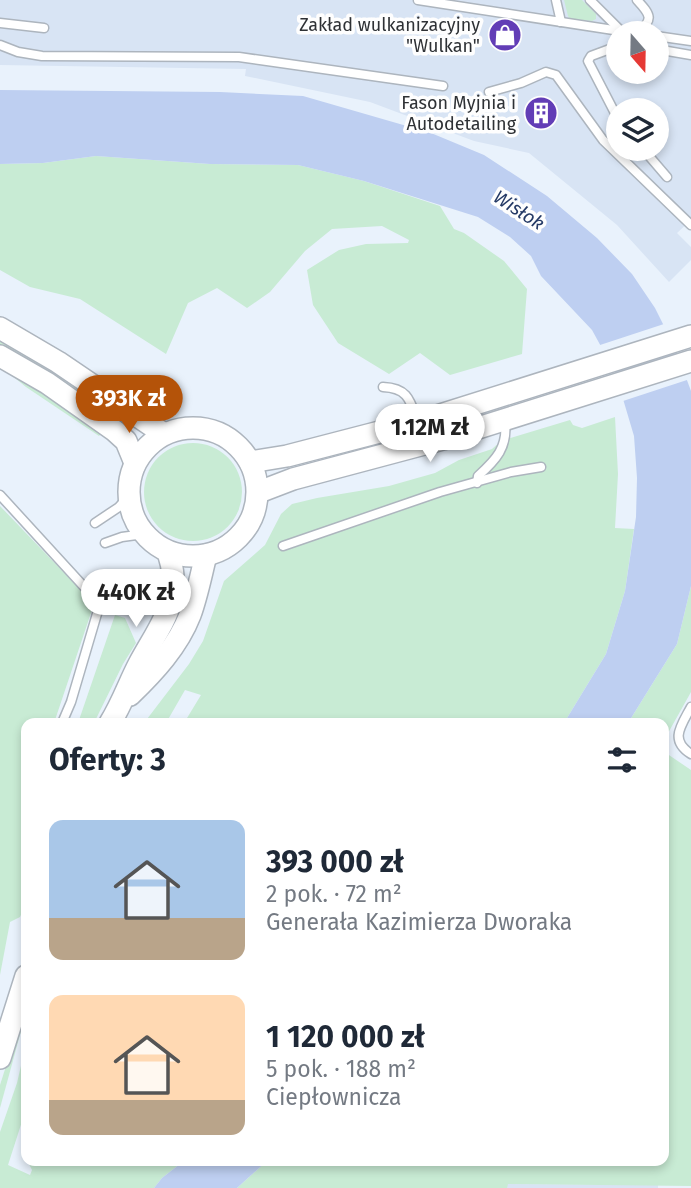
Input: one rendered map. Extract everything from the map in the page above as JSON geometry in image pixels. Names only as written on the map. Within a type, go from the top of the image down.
[{"type":"main road","points":[[0,328],[58,362],[164,434]]},
{"type":"main road","points":[[250,462],[287,456],[418,422],[691,336]]},
{"type":"main road","points":[[0,356],[47,383],[115,431],[126,441],[135,463]]},
{"type":"main road","points":[[259,492],[293,479],[443,439],[691,361]]},
{"type":"main road","points":[[183,428],[203,428],[222,435],[238,446],[250,462],[259,492],[256,509],[249,525],[230,544],[206,555],[193,557],[168,552],[155,545],[144,534],[133,517],[128,497],[135,463],[153,442],[164,434],[183,428]]},
{"type":"main road","points":[[113,718],[171,601],[174,578],[168,552]]},
{"type":"main road","points":[[121,704],[152,674],[180,636],[190,615],[206,555]]},
{"type":"main road","points":[[2,1046],[21,1008]]},
{"type":"lane","points":[[418,0],[606,29]]},
{"type":"lane","points":[[556,0],[561,22]]},
{"type":"lane","points":[[590,0],[611,21]]},
{"type":"lane","points":[[637,0],[648,11],[648,21]]},
{"type":"lane","points":[[0,23],[44,28]]},
{"type":"lane","points":[[669,38],[691,41]]},
{"type":"lane","points":[[0,45],[18,52],[42,56],[239,57],[443,86]]},
{"type":"lane","points":[[606,50],[591,56],[588,61],[607,98]]},
{"type":"lane","points":[[669,51],[691,55]]},
{"type":"lane","points":[[489,92],[521,83],[546,72],[556,75],[603,140],[691,225]]},
{"type":"lane","points":[[653,161],[667,177]]},
{"type":"lane","points":[[383,387],[397,388],[407,394],[418,422]]},
{"type":"lane","points":[[477,483],[478,476],[494,462],[503,448],[506,435],[504,419]]},
{"type":"lane","points":[[283,546],[440,492],[511,472],[541,467]]},
{"type":"lane","points":[[0,495],[99,607],[64,718]]},
{"type":"lane","points":[[94,523],[119,507],[128,497]]},
{"type":"lane","points":[[105,543],[144,534]]},
{"type":"lane","points":[[691,708],[678,737],[679,745],[691,754]]},
{"type":"shaded area","points":[[0,0],[691,0],[691,220],[677,233],[691,247],[691,260],[669,282],[617,225],[529,153],[474,141],[370,102],[245,76],[246,69],[0,65]]},
{"type":"shaded area","points":[[507,1184],[658,1185],[658,1188],[507,1188]]},
{"type":"green space","points":[[564,0],[582,0],[596,14],[596,19],[570,19]]},
{"type":"green space","points":[[96,156],[210,164],[298,165],[364,181],[440,206],[454,229],[504,261],[527,289],[522,354],[450,375],[420,353],[389,374],[338,343],[313,305],[307,270],[339,250],[366,244],[408,243],[409,240],[382,226],[332,229],[305,251],[270,292],[247,308],[217,288],[188,303],[166,354],[80,299],[30,287],[0,270],[0,164],[43,163]]},
{"type":"green space","points":[[0,337],[117,412],[112,420],[0,348]]},
{"type":"green space","points":[[0,366],[104,431],[99,436],[26,387]]},
{"type":"green space","points":[[615,417],[618,474],[615,528],[634,529],[625,591],[606,654],[567,718],[187,718],[201,695],[185,690],[169,718],[148,718],[203,641],[224,581],[265,545],[281,514],[292,504],[389,486],[435,473],[459,460],[492,449],[501,441],[570,420],[573,425],[582,428]]},
{"type":"green space","points":[[193,443],[212,447],[228,457],[238,473],[242,492],[238,511],[228,527],[212,537],[193,541],[174,537],[158,527],[148,511],[144,492],[148,473],[158,457],[174,447]]},
{"type":"green space","points":[[0,506],[94,604],[56,718],[21,718],[21,915],[10,922],[0,975]]},
{"type":"green space","points":[[691,586],[691,692],[669,731],[669,718],[631,718],[677,644]]},
{"type":"green space","points":[[115,615],[125,618],[136,643],[96,718],[80,718]]},
{"type":"green space","points":[[669,755],[691,770],[691,1186],[508,1184],[507,1188],[237,1188],[261,1166],[669,1166]]},
{"type":"green space","points":[[21,1019],[21,1031],[0,1108],[0,1085]]},
{"type":"green space","points":[[21,1066],[21,1125],[8,1165],[30,1175],[30,1166],[177,1166],[154,1188],[0,1188],[0,1132]]},
{"type":"water","name":"Wisłok","points":[[0,90],[220,92],[303,96],[431,133],[484,155],[547,196],[597,238],[632,274],[655,308],[675,348],[691,391],[691,586],[677,644],[631,718],[567,718],[606,654],[625,591],[636,517],[634,436],[615,372],[592,330],[541,276],[531,256],[510,237],[478,217],[364,181],[298,165],[210,164],[96,156],[43,163],[0,164]]},
{"type":"water","points":[[177,1166],[261,1166],[237,1188],[154,1188]]},
{"type":"pier","points":[[667,323],[679,349],[611,371],[597,346]]},
{"type":"pier","points":[[681,353],[690,379],[620,402],[612,375]]},
{"type":"place","name":"Zakład wulkanizacyjny \"Wulkan\"","points":[[505,35]]},
{"type":"place","name":"Fason Myjnia i Autodetailing","points":[[541,113]]}]
